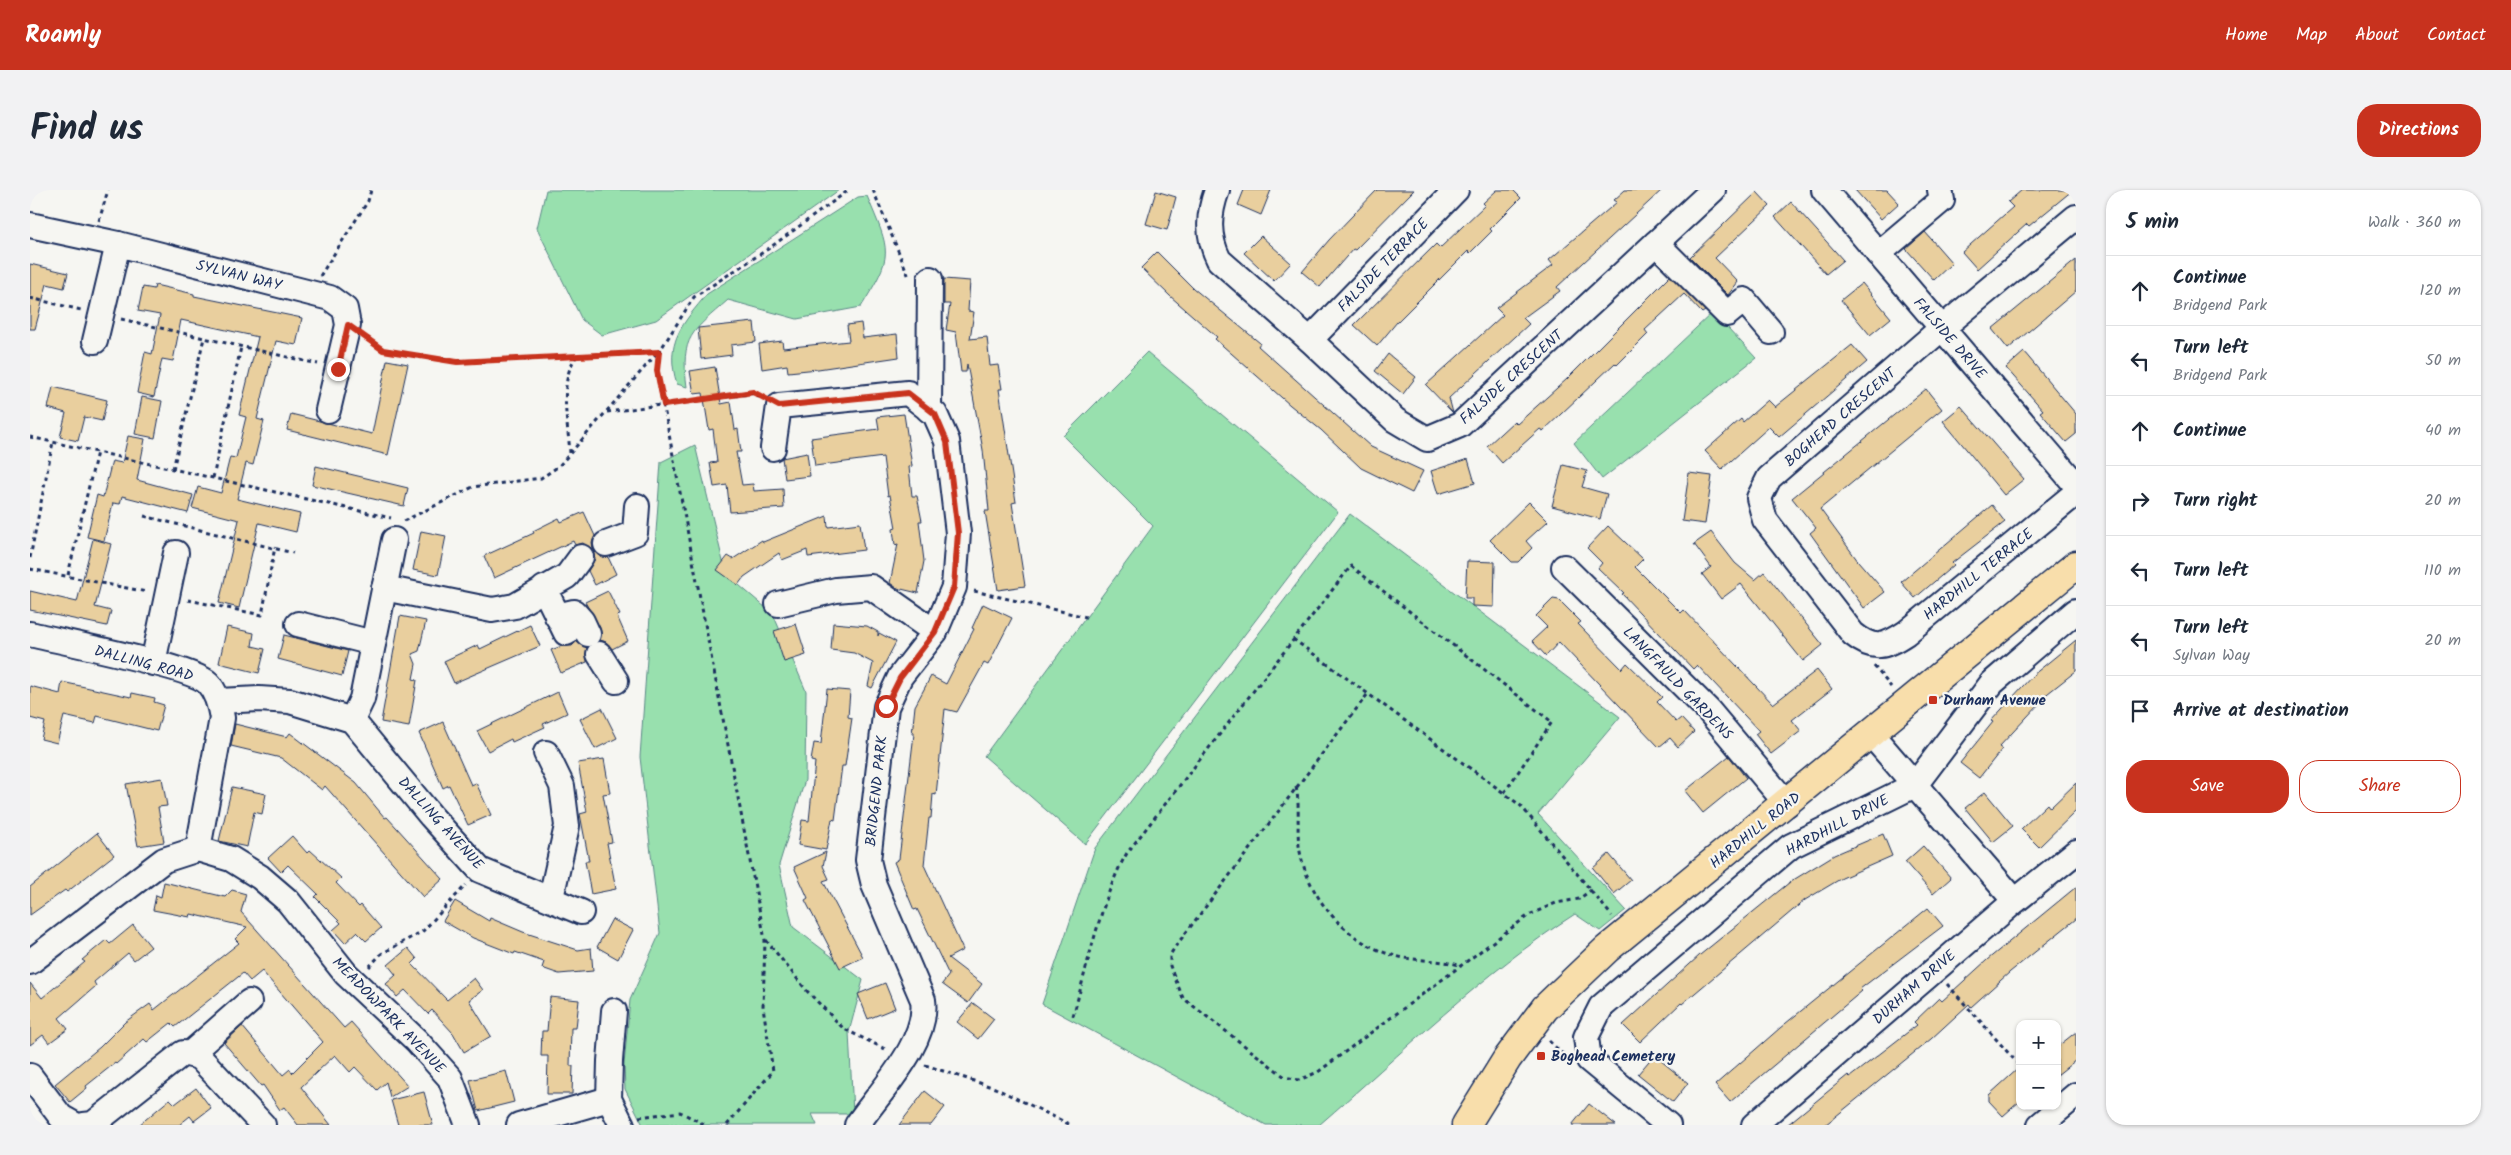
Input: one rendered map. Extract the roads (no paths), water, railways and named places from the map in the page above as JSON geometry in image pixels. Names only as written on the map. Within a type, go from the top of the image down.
[{"type":"main road","name":"HARDHILL ROAD","points":[[1466,1125],[1507,1059],[1545,1008],[1626,934],[1787,804],[2076,565]]},
{"type":"street","name":"FALSIDE CRESCENT","points":[[1217,190],[1211,207],[1209,228],[1211,245],[1219,260],[1310,340],[1395,420],[1427,439],[1460,425],[1713,190]]},
{"type":"street","name":"FALSIDE TERRACE","points":[[1310,340],[1456,190]]},
{"type":"street","name":"FALSIDE DRIVE","points":[[1824,190],[2076,485]]},
{"type":"street","points":[[1878,254],[1942,200],[1940,190]]},
{"type":"street","name":"BOGHEAD CRESCENT","points":[[1876,646],[1865,643],[1854,634],[1765,520],[1759,498],[1769,478],[1941,329],[2076,217]]},
{"type":"street","name":"SYLVAN WAY","points":[[30,225],[118,244],[330,298],[345,309],[348,325],[328,410]]},
{"type":"street","points":[[1656,243],[1727,314],[1744,300],[1771,332]]},
{"type":"street","points":[[95,341],[118,244]]},
{"type":"street","points":[[921,282],[929,410]]},
{"type":"street","name":"BRIDGEND PARK","points":[[773,448],[779,406],[908,393],[935,414],[947,442],[958,533],[954,587],[935,632],[900,678],[886,706],[868,860],[874,885],[923,1000],[925,1014],[922,1028],[912,1049],[858,1125]]},
{"type":"street","name":"HARDHILL TERRACE","points":[[1876,646],[1891,643],[1906,633],[2076,493]]},
{"type":"street","points":[[606,544],[635,533],[637,506]]},
{"type":"street","points":[[30,962],[164,860],[198,849],[222,718],[219,701],[258,699],[290,701],[352,720],[362,698],[394,540]]},
{"type":"street","points":[[153,663],[176,554]]},
{"type":"street","points":[[384,588],[492,610],[515,606],[567,576],[581,557]]},
{"type":"street","name":"LANGFAULD GARDENS","points":[[1564,567],[1708,710],[1787,804]]},
{"type":"street","points":[[778,604],[836,590],[871,587],[935,632]]},
{"type":"street","points":[[544,588],[577,634],[616,682]]},
{"type":"street","name":"HARDHILL DRIVE","points":[[1668,1125],[1589,1060],[1586,1037],[1601,1007],[1791,846],[1915,784],[1992,683],[2076,611]]},
{"type":"street","points":[[298,624],[373,643]]},
{"type":"street","name":"DALLING ROAD","points":[[30,634],[153,663],[190,674],[207,682],[219,701]]},
{"type":"street","name":"DALLING AVENUE","points":[[352,720],[431,816],[480,870],[581,912]]},
{"type":"street","points":[[1872,734],[2015,901]]},
{"type":"street","points":[[546,753],[562,786],[566,826],[551,898]]},
{"type":"street","name":"MEADOWPARK AVENUE","points":[[198,849],[231,859],[260,877],[288,902],[354,982],[416,1040],[450,1078],[468,1125]]},
{"type":"street","name":"DURHAM DRIVE","points":[[1754,1125],[2015,901],[2076,852]]},
{"type":"street","points":[[191,1053],[249,1002]]},
{"type":"street","points":[[519,1125],[617,1115],[610,1061],[614,1011]]},
{"type":"street","points":[[84,1125],[93,1124],[183,1053],[191,1053],[199,1057],[263,1125]]},
{"type":"street","points":[[30,1076],[61,1117],[75,1125]]},
{"type":"street","points":[[2040,1125],[2076,1095]]},
{"type":"place","name":"Durham Avenue","points":[[1933,700]]},
{"type":"place","name":"Boghead Cemetery","points":[[1541,1056]]}]
